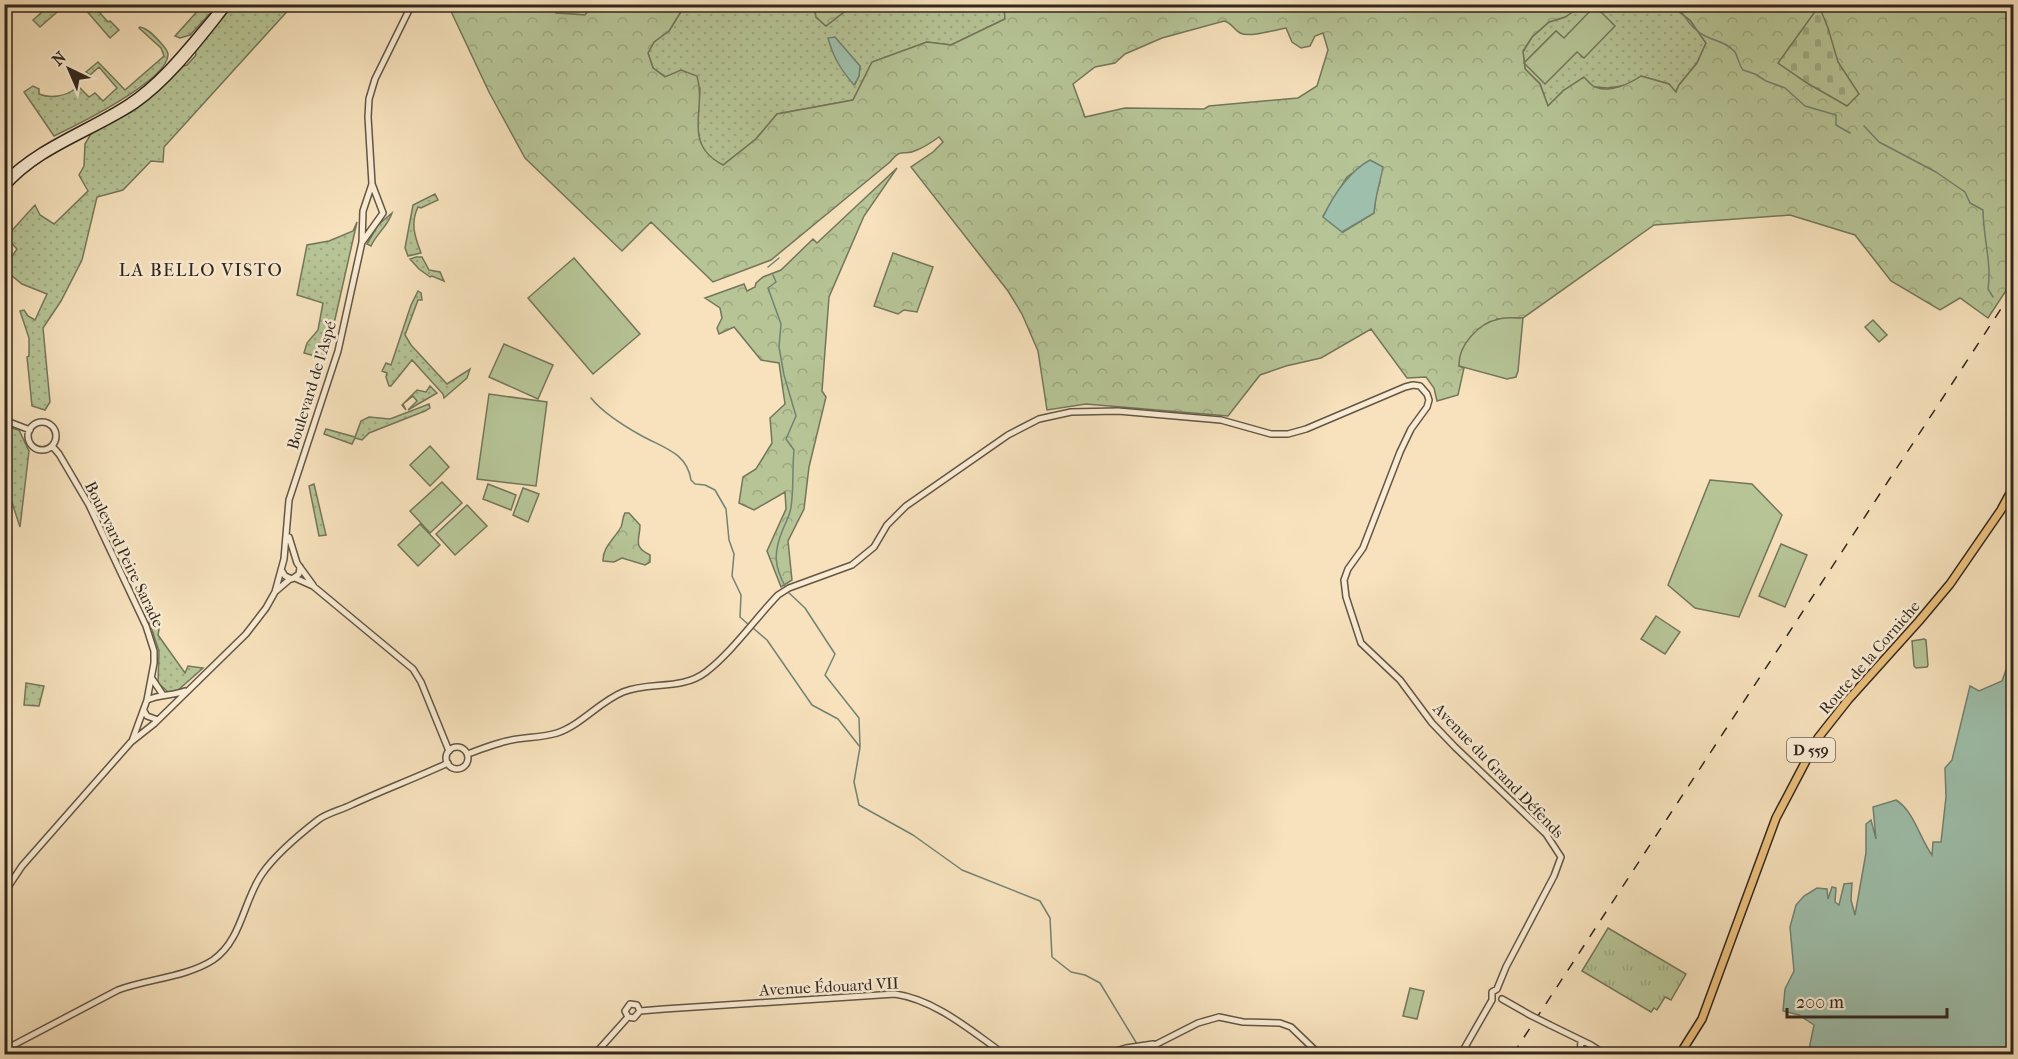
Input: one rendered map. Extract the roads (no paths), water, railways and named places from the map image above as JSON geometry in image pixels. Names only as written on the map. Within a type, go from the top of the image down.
[{"type":"main road","points":[[4,181],[35,155],[107,116],[146,90],[168,69],[224,4]]},
{"type":"main road","points":[[4,189],[33,162],[122,113],[151,92],[182,61],[230,4]]},
{"type":"main road","name":"Route de la Corniche","points":[[1680,1054],[1702,1019],[1776,818],[1818,738],[1848,700],[1920,621],[1950,584],[2001,510],[2013,486]]},
{"type":"street","points":[[372,184],[363,214],[370,221],[376,221],[383,213],[372,184],[368,117],[371,91],[412,4]]},
{"type":"street","points":[[365,205],[370,202],[379,204]]},
{"type":"street","name":"Boulevard de l'Aspé","points":[[168,710],[250,629],[275,592],[283,567],[288,535],[289,500],[338,351],[362,242],[363,214]]},
{"type":"street","name":"Boulevard de l'Aspé","points":[[362,242],[376,221]]},
{"type":"street","name":"Avenue du Grand Défends","points":[[468,754],[506,741],[556,733],[570,727],[622,693],[636,688],[676,686],[693,680],[706,672],[778,595],[789,588],[852,565],[874,547],[887,525],[906,506],[1029,423],[1071,412],[1118,411],[1221,420],[1272,434],[1288,434],[1306,429],[1413,385],[1420,386],[1429,400],[1427,407],[1411,429],[1363,548],[1348,569],[1344,580],[1346,597],[1361,643],[1401,680],[1432,723],[1449,742],[1546,834],[1561,858],[1497,989]]},
{"type":"street","points":[[4,420],[30,430]]},
{"type":"street","points":[[39,423],[51,426],[55,433],[52,446],[42,450],[34,448],[29,441],[30,430],[39,423]]},
{"type":"street","name":"Boulevard Peire Sarade","points":[[52,446],[59,453],[89,505],[143,618],[154,651],[153,680],[147,700]]},
{"type":"street","name":"Boulevard de l'Aspé","points":[[288,535],[298,565],[313,586]]},
{"type":"street","points":[[292,578],[299,574],[298,565],[290,560],[283,567],[285,576],[313,586],[413,669],[421,682],[448,751],[448,763],[455,768],[461,768],[467,762],[468,754],[460,747],[453,747],[448,751]]},
{"type":"street","name":"Boulevard de l'Aspé","points":[[275,592],[292,578]]},
{"type":"street","points":[[4,894],[22,866],[131,742],[168,710],[169,704],[153,680]]},
{"type":"street","name":"Boulevard de l'Aspé","points":[[164,695],[176,695],[187,690]]},
{"type":"street","points":[[131,742],[147,700],[164,695]]},
{"type":"street","points":[[144,711],[147,716],[158,720]]},
{"type":"street","points":[[4,1050],[118,990],[191,970],[214,959],[230,944],[249,896],[261,874],[319,819],[448,763]]},
{"type":"street","points":[[1461,1054],[1492,1000],[1491,994],[1497,989],[1503,993],[1502,999]]},
{"type":"street","name":"Avenue Édouard VII","points":[[628,1017],[634,1018],[640,1011],[896,994],[924,1001],[1004,1054]]},
{"type":"street","points":[[1492,1000],[1497,1002],[1502,999]]},
{"type":"street","points":[[1502,999],[1605,1054]]},
{"type":"street","name":"Avenue Édouard VII","points":[[628,1017],[625,1011],[630,1004],[637,1005],[640,1011]]},
{"type":"street","name":"Avenue Édouard VII","points":[[595,1054],[628,1017]]},
{"type":"street","points":[[1127,1054],[1141,1052],[1198,1023],[1219,1017],[1243,1022],[1280,1023],[1291,1027],[1319,1054]]},
{"type":"street","points":[[1580,1054],[1581,1041]]},
{"type":"street","points":[[1106,1054],[1126,1048],[1158,1044]]},
{"type":"waterway","points":[[1677,4],[1696,30],[1732,49],[1743,70],[1785,88],[1805,106],[1836,115],[1836,125],[1850,133]]},
{"type":"waterway","points":[[1864,126],[1879,142],[1936,172],[1965,192],[1970,203],[1983,210],[1989,270],[1988,289],[1993,297]]},
{"type":"waterway","points":[[768,267],[779,258]]},
{"type":"waterway","points":[[773,275],[776,282],[768,288],[781,324],[779,347],[784,375],[796,416],[786,439],[794,450],[791,507],[776,552],[777,566],[786,588]]},
{"type":"waterway","points":[[2007,327],[2014,341]]},
{"type":"waterway","points":[[591,398],[621,424],[680,457],[695,484],[705,485],[715,490],[726,509],[729,540],[734,554],[732,576],[741,595],[740,617],[749,625]]},
{"type":"waterway","points":[[788,592],[805,608],[835,654],[825,675],[859,718],[860,746]]},
{"type":"waterway","points":[[753,628],[767,640],[812,705],[838,719],[860,747],[854,782],[859,805],[913,835],[962,870],[1040,901],[1050,918],[1052,957],[1071,972],[1085,975],[1100,983],[1137,1044]]},
{"type":"railway","points":[[1513,1054],[2014,289]]},
{"type":"district","name":"LA BELLO VISTO","points":[[201,270]]}]
